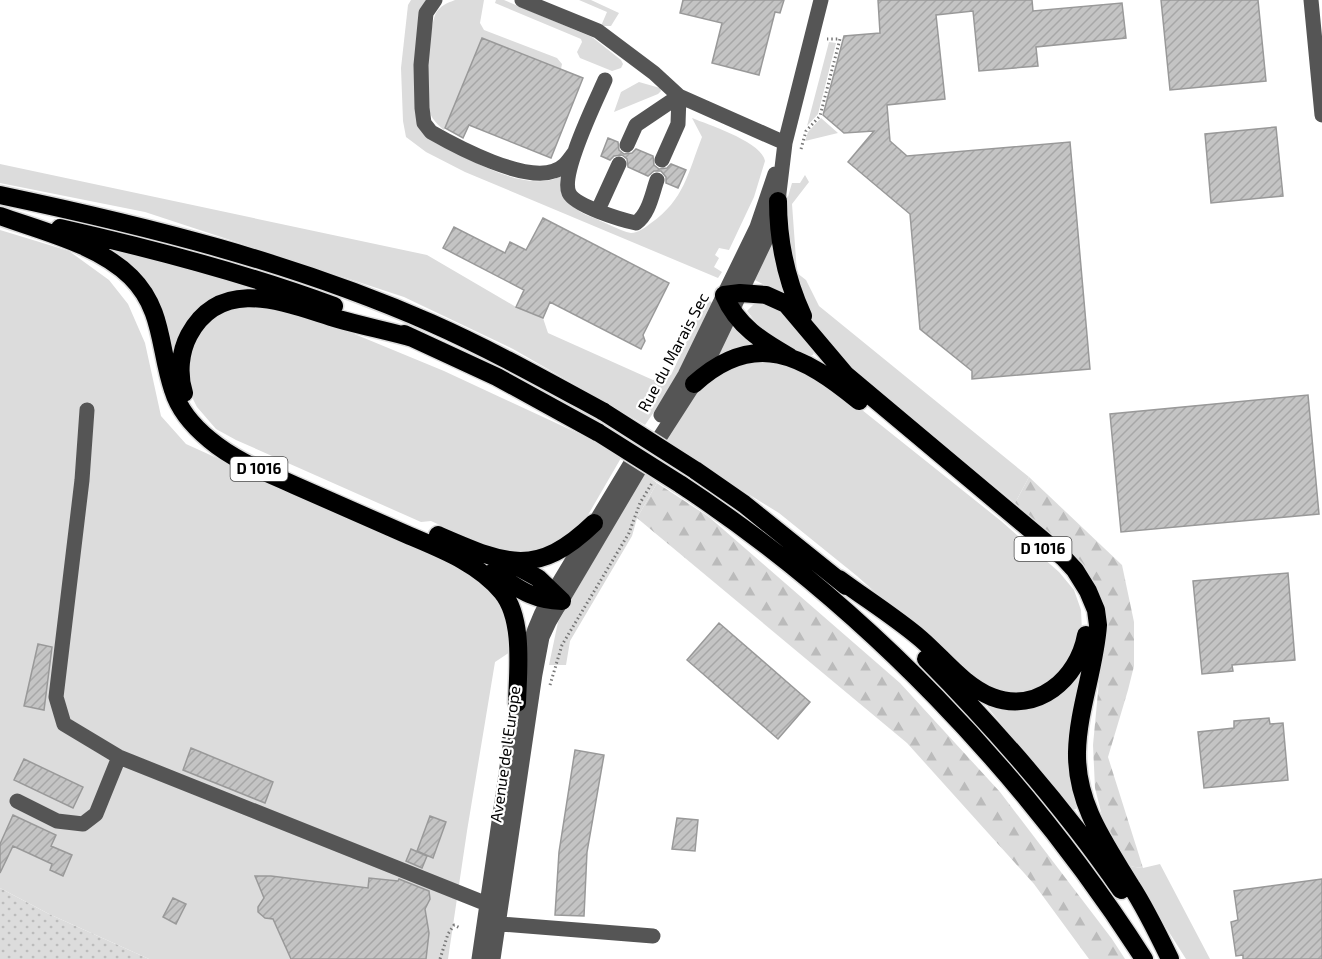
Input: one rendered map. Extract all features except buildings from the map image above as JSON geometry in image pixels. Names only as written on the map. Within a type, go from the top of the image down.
[{"type":"highway","name":"D 1016","points":[[0,195],[171,234],[315,278],[456,334],[604,412],[695,470],[744,504],[839,579],[910,630],[972,685],[986,694],[1014,701],[1029,699],[1050,690],[1069,675],[1078,663],[1083,650],[1087,626],[1083,603],[1070,578],[1050,556],[847,391],[817,370],[754,335],[732,300],[766,295],[776,297],[792,309],[846,375],[1046,541],[1070,563],[1084,583],[1093,600],[1098,625],[1078,738],[1078,772],[1081,791],[1097,830],[1141,902],[1169,959]]},
{"type":"highway","name":"D 1016","points":[[778,201],[779,232],[786,268],[810,331]]},
{"type":"highway","name":"D 1016","points":[[0,216],[142,247],[327,303],[413,338],[497,377],[599,433],[680,484],[766,546],[816,587],[923,684],[993,760],[1041,817],[1096,889],[1144,959]]},
{"type":"highway","name":"D 1016","points":[[0,216],[57,236],[96,253],[115,263],[130,276],[142,290],[156,316],[176,399],[191,421],[211,441],[251,466],[481,565],[530,596],[554,598]]},
{"type":"highway","name":"D 1016","points":[[413,338],[269,299],[234,299],[212,309],[190,333],[182,356],[183,389],[190,405],[205,425],[235,447],[504,561],[533,575],[554,598]]},
{"type":"highway","name":"D 1016","points":[[694,384],[716,368],[738,357],[770,353],[790,357]]},
{"type":"highway","name":"D 1016","points":[[504,561],[530,561],[553,555],[567,547],[594,524]]},
{"type":"highway","name":"D 1016","points":[[450,553],[490,579],[509,603],[517,638],[517,703]]},
{"type":"highway","name":"D 1016","points":[[839,579],[905,639],[1011,750],[1088,845],[1169,959]]},
{"type":"street","points":[[435,0],[426,13],[421,65],[424,123],[431,132],[514,170],[535,174],[553,172],[564,166],[574,153]]},
{"type":"street","points":[[522,0],[598,31],[654,73],[679,96],[785,143]]},
{"type":"street","name":"Rue du Marais Sec","points":[[583,565],[640,468],[709,359],[732,300],[785,143],[821,0]]},
{"type":"street","points":[[1311,0],[1322,115]]},
{"type":"street","points":[[605,80],[574,153],[567,179],[568,191],[572,198],[636,223],[645,212],[657,180]]},
{"type":"street","points":[[627,145],[636,125],[679,96]]},
{"type":"street","points":[[662,160],[678,124],[679,96]]},
{"type":"street","name":"Rue du Marais Sec","points":[[567,567],[732,300],[773,225],[785,143]]},
{"type":"street","points":[[598,210],[619,164]]},
{"type":"street","points":[[87,410],[82,480],[56,696],[64,724],[119,757],[487,904]]},
{"type":"street","name":"Avenue de l'Europe","points":[[493,959],[491,923],[487,904],[517,703],[529,647],[539,618],[583,565]]},
{"type":"street","name":"Avenue de l'Europe","points":[[479,959],[491,923],[540,645],[549,622],[554,598],[567,567]]},
{"type":"street","points":[[17,801],[57,821],[83,824],[96,814],[119,757]]},
{"type":"street","points":[[491,923],[653,936]]},
{"type":"path","points":[[440,959],[448,934],[454,925],[460,928]]},
{"type":"green space","points":[[411,0],[426,0],[415,97],[436,143],[481,165],[513,177],[530,181],[545,181],[560,177],[563,191],[574,207],[616,228],[631,233],[642,230],[662,214],[678,195],[702,137],[692,118],[734,135],[755,147],[765,161],[754,197],[729,250],[719,248],[715,255],[719,258],[714,267],[722,272],[718,278],[465,172],[426,152],[406,137],[403,121],[401,68],[408,5]]},
{"type":"green space","points":[[455,0],[484,0],[480,23],[484,30],[557,58],[562,64],[561,69],[482,38],[444,130],[433,118],[428,107],[426,85],[428,57],[436,13],[444,5]]},
{"type":"green space","points":[[496,0],[504,0],[592,37],[621,60],[623,64],[621,68],[612,71],[580,58],[577,52],[582,42],[581,39],[495,3]]},
{"type":"green space","points":[[579,0],[591,0],[619,13],[611,26],[601,26],[607,12]]},
{"type":"green space","points":[[829,42],[836,43],[818,114],[807,126]]},
{"type":"green space","points":[[639,82],[660,88],[661,91],[614,112],[621,92]]},
{"type":"green space","points":[[821,118],[838,133],[805,141],[808,132]]},
{"type":"green space","points":[[0,164],[427,255],[516,307],[543,318],[548,333],[653,380],[671,375],[707,298],[714,305],[683,369],[645,425],[513,349],[404,297],[145,212],[0,183]]},
{"type":"green space","points":[[805,175],[809,182],[792,204],[797,273],[806,280],[819,306],[1029,477],[1015,503],[857,373],[813,326],[785,239],[787,200],[792,183],[800,183]]},
{"type":"green space","points":[[0,230],[69,251],[109,280],[128,304],[145,343],[161,416],[186,444],[451,564],[480,579],[508,610],[513,650],[495,662],[448,959],[149,959],[49,914],[0,888]]},
{"type":"green space","points":[[772,238],[788,291],[783,295],[753,279]]},
{"type":"green space","points":[[117,251],[247,287],[218,297],[173,361],[125,261],[115,253]]},
{"type":"green space","points":[[755,303],[775,306],[790,318],[814,352],[813,355],[806,356],[800,353],[758,325],[747,311]]},
{"type":"green space","points":[[237,305],[293,313],[352,333],[444,371],[584,436],[621,458],[588,515],[573,533],[559,543],[525,554],[473,544],[431,521],[421,522],[216,429],[197,407],[190,393],[187,361],[204,322]]},
{"type":"green space","points":[[731,324],[755,345],[719,355]]},
{"type":"green space","points":[[769,360],[790,364],[832,386],[1001,521],[1059,572],[1074,590],[1081,610],[1082,632],[1065,672],[1030,694],[1002,693],[970,677],[857,576],[779,513],[662,441],[686,403],[707,382],[737,367]]},
{"type":"green space","points":[[644,473],[657,483],[637,518],[632,536],[570,641],[566,665],[549,665],[558,622]]},
{"type":"green space","points":[[1029,477],[1122,565],[1134,622],[1134,666],[1108,757],[1143,868],[1127,866],[1103,820],[1095,788],[1093,745],[1104,628],[1098,591],[1078,559],[1015,503]]},
{"type":"green space","points":[[657,483],[709,517],[900,683],[1000,792],[1125,959],[1089,959],[1034,884],[907,743],[637,518]]},
{"type":"green space","points":[[1087,663],[1078,806],[1072,810],[985,704],[998,707]]},
{"type":"green space","points":[[1160,864],[1210,959],[1186,959],[1127,866],[1143,868]]},
{"type":"green space","points":[[0,888],[49,914],[149,959],[0,959]]}]
